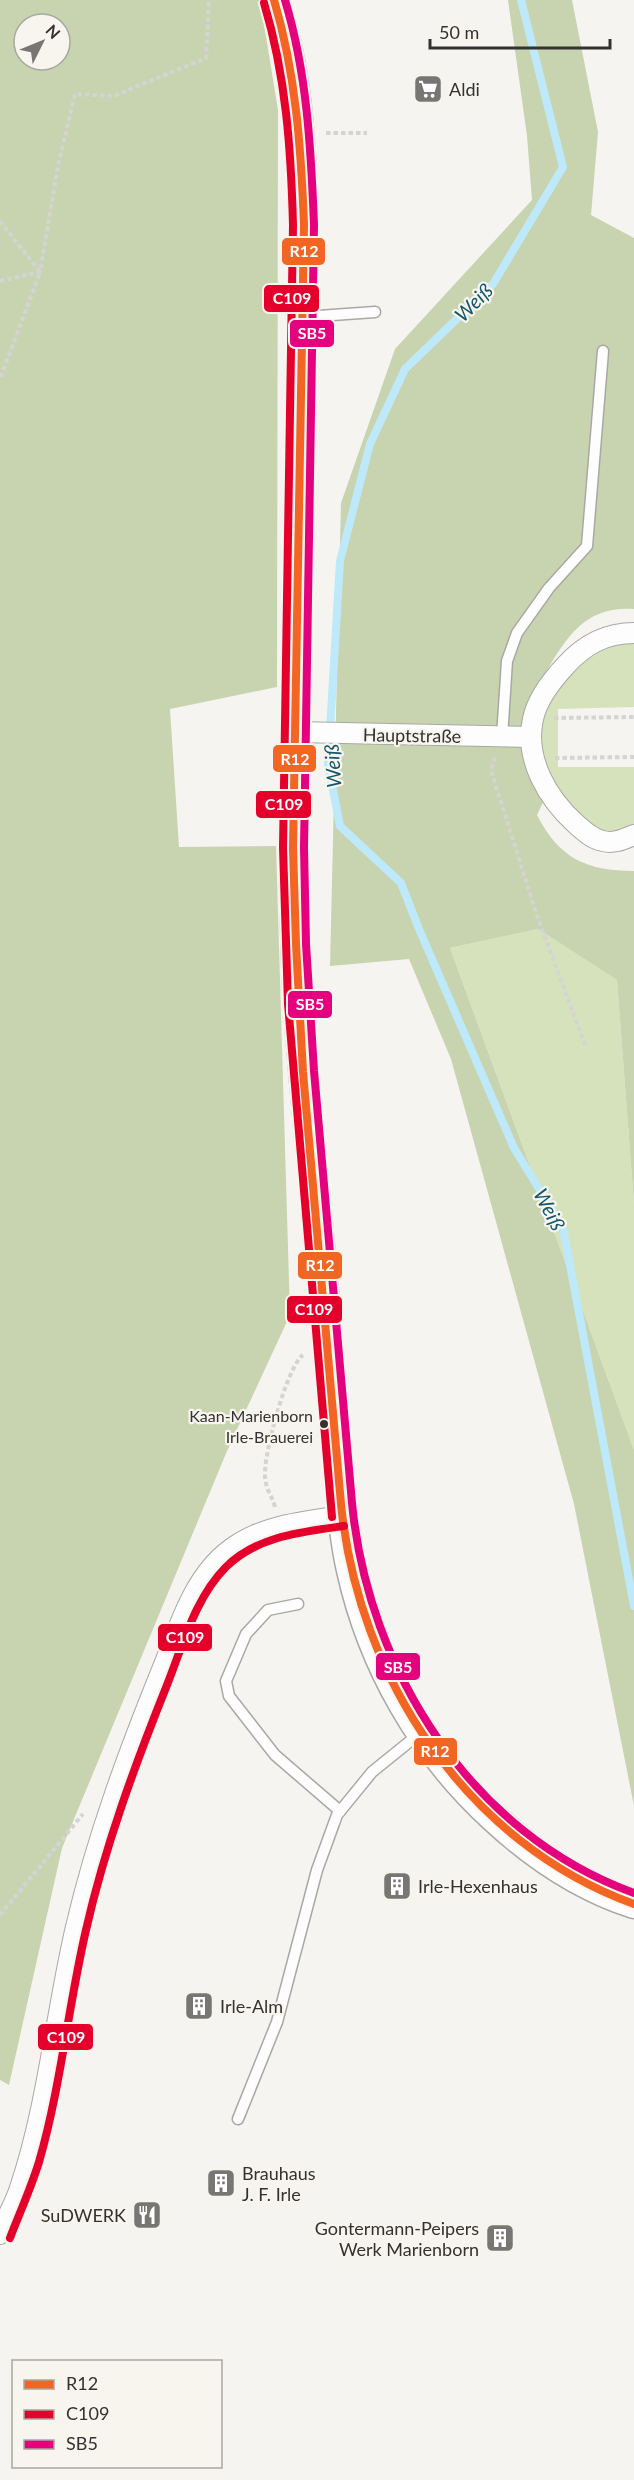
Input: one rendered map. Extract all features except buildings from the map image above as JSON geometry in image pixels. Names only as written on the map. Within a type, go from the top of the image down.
[{"type":"main road","points":[[274,0],[288,50],[300,134],[304,225],[307,732],[293,848],[298,1003],[342,1516],[351,1570],[370,1636],[419,1734],[463,1790],[521,1843],[568,1875],[618,1899],[634,1904]]},
{"type":"street","points":[[634,633],[616,633],[594,642],[572,658],[554,678],[537,708],[533,718],[531,737],[533,758],[548,792],[564,813],[587,834],[603,842],[620,841],[634,835]]},
{"type":"street","name":"Hauptstraße","points":[[307,732],[531,737]]},
{"type":"street","points":[[1,2229],[20,2190],[30,2153],[75,1929],[95,1850],[144,1714],[198,1587],[230,1550],[249,1538],[280,1526],[342,1516]]},
{"type":"lane","points":[[303,317],[375,312]]},
{"type":"lane","points":[[502,737],[507,661],[517,633],[549,588],[587,546],[603,351]]},
{"type":"lane","points":[[298,1604],[268,1610],[246,1634],[226,1681],[229,1696],[275,1755],[340,1811]]},
{"type":"lane","points":[[238,2119],[277,2022],[317,1870],[340,1811],[372,1772],[419,1734]]},
{"type":"path","points":[[0,379],[40,272],[58,166],[75,94],[114,96],[206,58],[209,0]]},
{"type":"path","points":[[300,134],[367,132]]},
{"type":"path","points":[[0,220],[40,272]]},
{"type":"path","points":[[0,281],[40,272]]},
{"type":"path","points":[[558,718],[634,717]]},
{"type":"path","points":[[502,737],[492,770],[536,913],[586,1047]]},
{"type":"path","points":[[558,758],[634,757]]},
{"type":"path","points":[[280,1526],[274,1501],[267,1493],[264,1466],[286,1383],[297,1359],[328,1337]]},
{"type":"path","points":[[0,1915],[81,1820]]},
{"type":"green space","points":[[0,0],[259,0],[278,110],[277,687],[170,709],[179,847],[276,846],[290,1315],[227,1451],[62,1848],[9,2085],[0,2080]]},
{"type":"green space","points":[[508,0],[572,0],[598,132],[591,215],[634,238],[634,609],[603,612],[591,618],[571,635],[546,672],[554,678],[533,718],[548,792],[537,815],[546,830],[565,852],[588,865],[634,871],[634,1204],[617,980],[538,929],[450,948],[634,1450],[634,1806],[574,1504],[451,1059],[409,959],[330,966],[341,503],[395,349],[532,200],[527,136]]},
{"type":"green space","points":[[634,633],[634,707],[558,709],[558,767],[634,767],[634,835],[620,841],[564,813],[531,737],[572,658]]},
{"type":"green space","points":[[538,929],[617,980],[634,1204],[634,1450],[450,948]]},
{"type":"waterway","name":"Weiß","points":[[521,0],[563,167],[493,284],[405,369],[370,444],[340,561],[328,764],[340,826],[401,883],[514,1148],[563,1228],[634,1606]]},
{"type":"transit line","name":"R12","points":[[274,0],[288,56],[296,111],[304,225],[293,848],[296,944],[303,1072],[341,1504],[352,1568],[370,1631],[397,1691],[431,1746],[472,1796],[520,1840],[574,1876],[634,1904]]},
{"type":"transit line","name":"SB5","points":[[285,0],[298,55],[307,111],[314,225],[304,848],[306,944],[314,1071],[352,1503],[362,1565],[380,1626],[405,1684],[438,1738],[477,1788],[523,1831],[576,1866],[634,1893]]},
{"type":"transit line","name":"C109","points":[[264,3],[278,58],[286,113],[293,225],[283,848],[288,1004],[332,1517]]},
{"type":"transit line","name":"C109","points":[[10,2238],[36,2172],[47,2133],[80,1959],[102,1868],[132,1776],[198,1607],[215,1579],[226,1567],[252,1548],[281,1537],[344,1526]]},
{"type":"place","name":"Aldi","points":[[428,89]]},
{"type":"place","name":"Kaan-Marienborn Irle-Brauerei","points":[[324,1424]]},
{"type":"place","name":"Irle-Hexenhaus","points":[[397,1886]]},
{"type":"place","name":"Irle-Alm","points":[[199,2006]]},
{"type":"place","name":"Brauhaus J. F. Irle","points":[[221,2183]]},
{"type":"place","name":"SuDWERK","points":[[147,2215]]},
{"type":"place","name":"Gontermann-Peipers Werk Marienborn","points":[[500,2238]]}]
